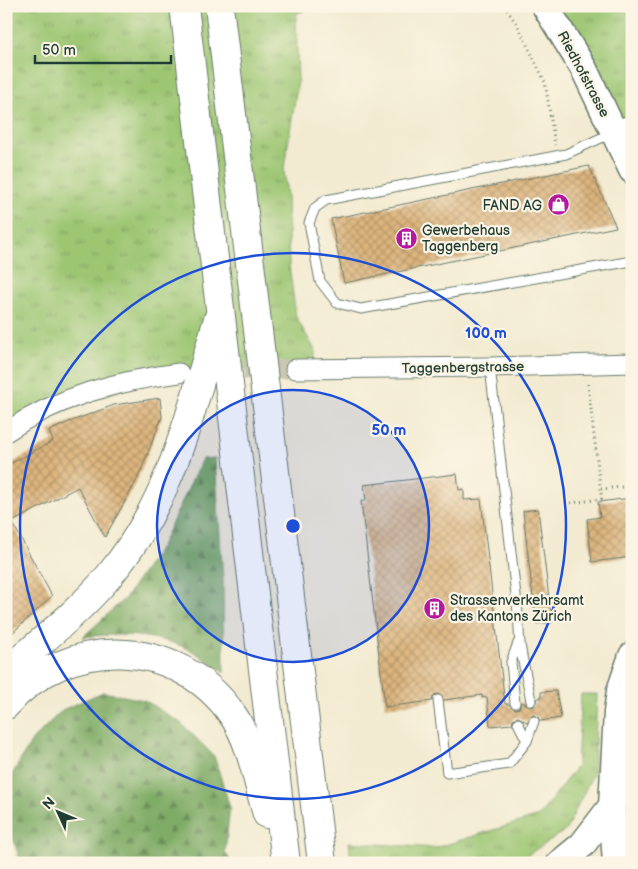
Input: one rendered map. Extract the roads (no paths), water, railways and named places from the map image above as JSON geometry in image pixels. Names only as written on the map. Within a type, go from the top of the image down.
[{"type":"highway","points":[[184,6],[222,308],[286,863]]},
{"type":"highway","points":[[220,6],[322,863]]},
{"type":"highway","points":[[6,672],[93,594],[124,555],[151,514],[178,454],[222,308]]},
{"type":"highway","points":[[6,706],[28,683],[44,672],[61,664],[95,655],[136,654],[162,661],[186,672],[217,696],[238,723],[250,752],[282,863]]},
{"type":"street","name":"Riedhofstrasse","points":[[545,6],[584,69],[616,131],[632,170]]},
{"type":"street","name":"Taggenbergstrasse","points":[[295,369],[490,368],[632,363]]},
{"type":"street","points":[[6,432],[46,408],[86,391],[123,382],[180,373]]},
{"type":"street","points":[[616,863],[622,800],[617,735],[620,691],[632,656]]},
{"type":"street","points":[[560,863],[582,845],[622,800]]},
{"type":"lane","points":[[616,131],[566,154],[326,200],[316,208],[308,223],[320,281],[337,303],[361,308],[632,260]]},
{"type":"lane","points":[[490,368],[519,622],[518,642],[511,662],[516,703]]},
{"type":"lane","points":[[518,642],[526,667],[531,701]]},
{"type":"lane","points":[[438,700],[447,773],[509,764],[527,741],[534,721]]},
{"type":"lane","points":[[518,723],[527,741]]},
{"type":"tunnel","points":[[216,370],[295,369]]},
{"type":"place","name":"FAND AG","points":[[558,205]]},
{"type":"place","name":"Gewerbehaus Taggenberg","points":[[406,238]]},
{"type":"place","name":"Strassenverkehrsamt des Kantons Zürich","points":[[434,608]]}]
